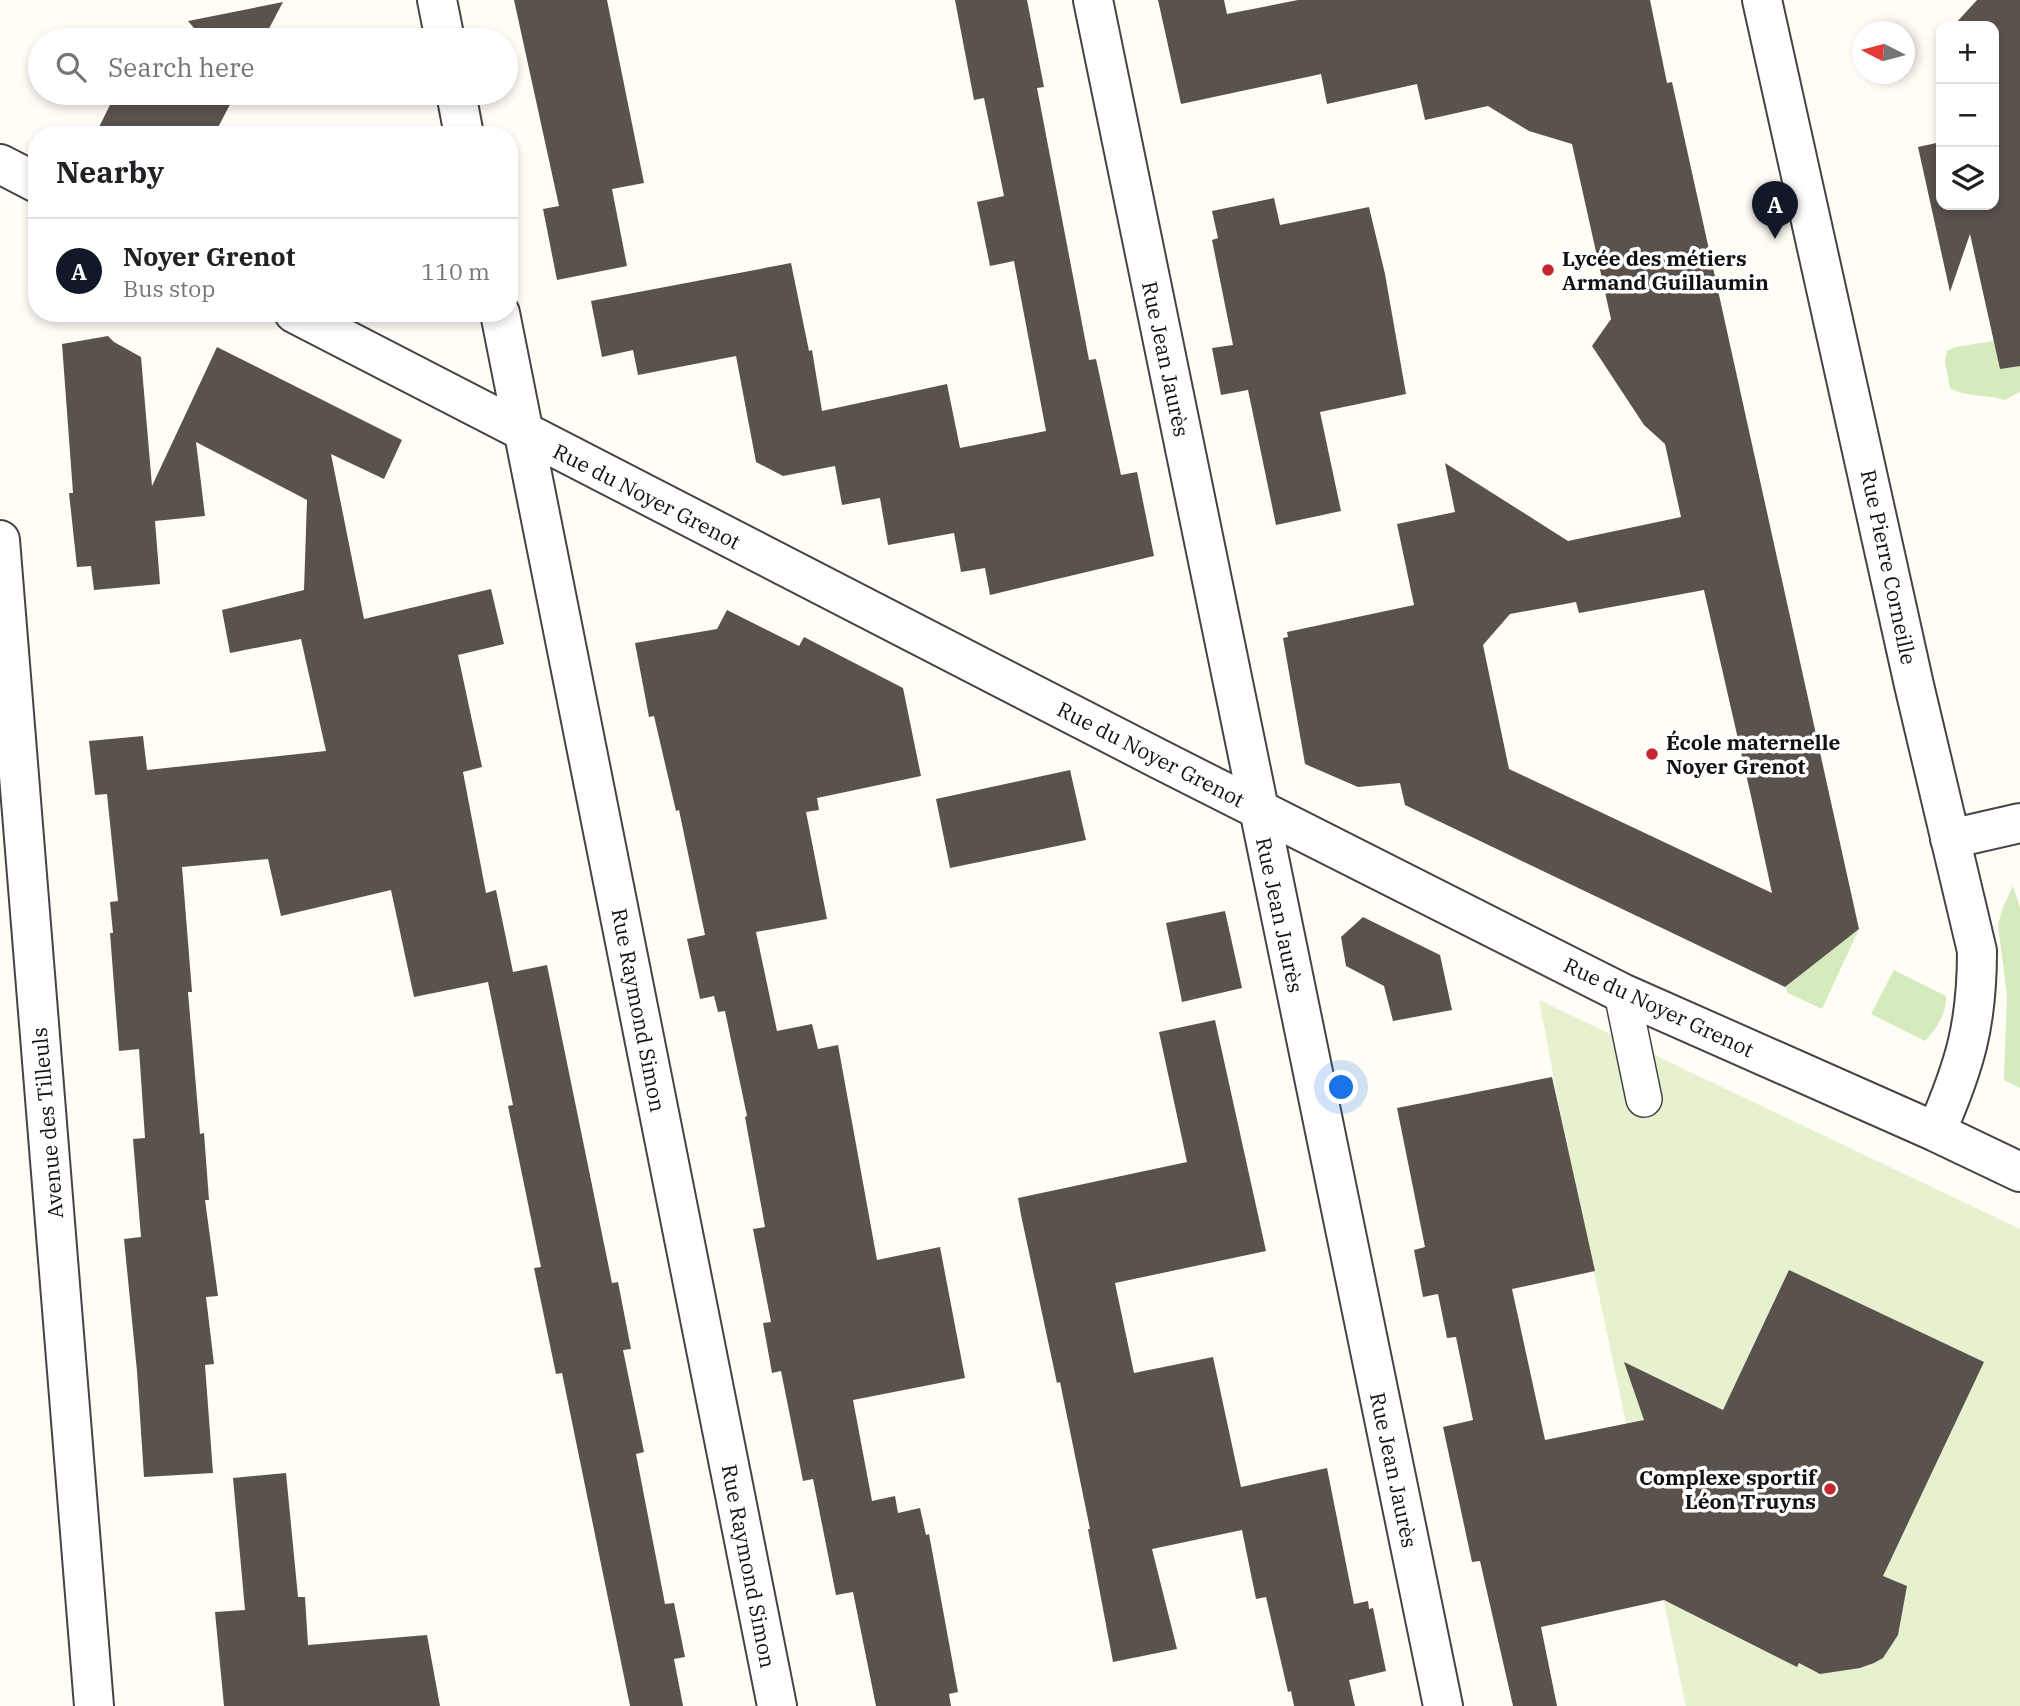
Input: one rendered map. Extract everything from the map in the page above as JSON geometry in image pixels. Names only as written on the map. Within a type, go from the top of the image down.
[{"type":"street","points":[[437,0],[443,28]]},
{"type":"street","name":"Rue Jean Jaurès","points":[[1093,0],[1443,1706]]},
{"type":"street","name":"Rue Pierre Corneille","points":[[1762,0],[1977,951],[1977,987],[1968,1048],[1936,1132]]},
{"type":"street","points":[[458,105],[462,126]]},
{"type":"street","points":[[0,164],[28,178]]},
{"type":"street","name":"Rue du Noyer Grenot","points":[[311,322],[1622,993],[2020,1172]]},
{"type":"street","name":"Rue Raymond Simon","points":[[502,322],[777,1706]]},
{"type":"street","name":"Avenue des Tilleuls","points":[[0,540],[94,1706]]},
{"type":"street","points":[[1950,839],[2020,823]]},
{"type":"lane","points":[[1622,993],[1643,1099]]},
{"type":"green space","points":[[1994,341],[2020,357],[2020,392],[2005,400],[1963,393],[1950,388],[1945,361],[1947,351]]},
{"type":"green space","points":[[2013,886],[2020,908],[2020,1088],[2004,1080],[2007,995],[1998,925]]},
{"type":"green space","points":[[1859,929],[1822,1009],[1788,993],[1785,987]]},
{"type":"green space","points":[[1894,970],[1946,996],[1943,1015],[1925,1041],[1871,1014]]},
{"type":"green space","name":"Complexe sportif Léon Truyns","points":[[1539,1000],[2020,1229],[2020,1706],[1686,1706]]},
{"type":"building","points":[[514,0],[607,0],[644,183],[612,189],[627,266],[557,280],[543,209],[559,206]]},
{"type":"building","points":[[955,0],[1027,0],[1044,87],[1037,88],[1089,360],[1096,359],[1121,475],[1137,472],[1154,556],[990,595],[985,568],[961,572],[954,533],[888,545],[880,498],[842,505],[835,466],[783,476],[756,462],[736,356],[638,375],[633,350],[602,357],[591,301],[791,263],[809,351],[812,350],[822,411],[947,384],[960,448],[1046,431],[1014,261],[990,266],[977,202],[1004,196],[984,98],[974,100]]},
{"type":"building","points":[[1158,0],[1224,0],[1227,14],[1298,0],[1650,0],[1667,83],[1672,82],[1859,929],[1785,987],[1405,805],[1400,783],[1358,787],[1305,764],[1283,638],[1288,637],[1287,632],[1414,605],[1397,524],[1455,512],[1445,463],[1568,541],[1681,517],[1665,444],[1644,425],[1592,346],[1611,319],[1572,144],[1529,131],[1488,106],[1425,120],[1417,84],[1327,104],[1321,74],[1181,104]],"holes":[[[1704,590],[1772,893],[1509,769],[1483,645],[1510,614],[1576,602],[1579,613]]]},
{"type":"building","points":[[1977,0],[2020,0],[2020,366],[2000,369],[1970,234],[1950,292],[1918,147],[1936,143],[1936,210],[1999,210],[1999,21],[1958,21]]},
{"type":"building","points":[[283,2],[269,28],[194,28],[188,21]]},
{"type":"building","points":[[110,105],[230,105],[219,126],[100,126]]},
{"type":"building","points":[[1274,198],[1280,225],[1369,207],[1385,274],[1406,394],[1320,412],[1341,511],[1276,525],[1248,390],[1221,395],[1212,348],[1233,345],[1212,240],[1218,238],[1212,211]]},
{"type":"building","points":[[108,336],[141,357],[152,486],[217,347],[402,440],[384,479],[331,454],[364,619],[491,589],[504,644],[458,655],[482,767],[463,772],[486,893],[496,890],[513,972],[547,965],[612,1283],[618,1282],[631,1349],[623,1350],[644,1452],[636,1454],[665,1604],[674,1603],[685,1657],[674,1659],[683,1706],[630,1706],[562,1373],[556,1374],[534,1268],[541,1267],[508,1106],[513,1105],[488,982],[414,997],[391,890],[281,916],[268,859],[182,867],[192,992],[188,992],[200,1134],[204,1133],[209,1200],[205,1200],[218,1296],[206,1297],[214,1364],[205,1365],[213,1473],[144,1477],[124,1239],[141,1237],[133,1139],[145,1138],[139,1049],[119,1051],[110,933],[113,933],[110,902],[118,901],[107,794],[95,795],[89,741],[143,736],[147,770],[326,751],[301,639],[230,653],[222,610],[304,590],[307,500],[196,442],[205,516],[155,521],[160,584],[94,590],[91,566],[77,567],[69,493],[73,493],[62,344]]},
{"type":"building","points":[[727,610],[799,646],[804,637],[903,688],[921,776],[817,798],[819,810],[806,812],[827,919],[756,932],[777,1031],[812,1024],[818,1049],[838,1045],[877,1260],[940,1247],[965,1378],[853,1400],[872,1501],[895,1496],[898,1513],[920,1508],[926,1535],[929,1534],[958,1692],[949,1694],[951,1706],[876,1706],[853,1592],[836,1595],[813,1479],[803,1481],[781,1371],[772,1373],[763,1323],[771,1322],[753,1229],[765,1227],[745,1117],[747,1116],[725,1011],[718,1012],[714,996],[700,999],[687,939],[705,935],[679,810],[676,811],[654,716],[649,717],[635,643],[717,629]]},
{"type":"building","points":[[1070,770],[1086,840],[950,868],[936,799]]},
{"type":"building","points":[[1225,911],[1242,988],[1182,1002],[1166,923]]},
{"type":"building","points":[[1363,917],[1440,955],[1452,1010],[1393,1021],[1384,986],[1346,966],[1341,937]]},
{"type":"building","points":[[1215,1020],[1266,1251],[1115,1283],[1134,1373],[1213,1357],[1241,1487],[1327,1468],[1354,1604],[1368,1601],[1369,1609],[1373,1608],[1386,1671],[1349,1680],[1355,1706],[1294,1706],[1291,1691],[1288,1692],[1266,1597],[1256,1599],[1242,1530],[1152,1549],[1177,1649],[1113,1662],[1090,1529],[1060,1382],[1057,1383],[1021,1215],[1018,1198],[1187,1162],[1159,1032]]},
{"type":"building","points":[[1552,1077],[1595,1271],[1512,1289],[1545,1440],[1644,1420],[1624,1362],[1723,1410],[1789,1270],[1984,1362],[1883,1576],[1907,1586],[1898,1635],[1883,1658],[1860,1668],[1820,1674],[1799,1663],[1797,1667],[1664,1600],[1541,1627],[1557,1706],[1513,1706],[1480,1561],[1472,1562],[1443,1427],[1473,1420],[1456,1337],[1447,1338],[1438,1294],[1423,1297],[1414,1250],[1425,1247],[1397,1108]]},
{"type":"building","points":[[286,1473],[298,1597],[305,1597],[308,1645],[427,1635],[440,1706],[224,1706],[215,1612],[245,1610],[233,1478]]},
{"type":"place","name":"Noyer Grenot","points":[[1775,239]]},
{"type":"place","name":"Lycée des métiers Armand Guillaumin","points":[[1548,270]]},
{"type":"place","name":"École maternelle Noyer Grenot","points":[[1652,754]]},
{"type":"place","name":"Complexe sportif Léon Truyns","points":[[1830,1489]]}]
